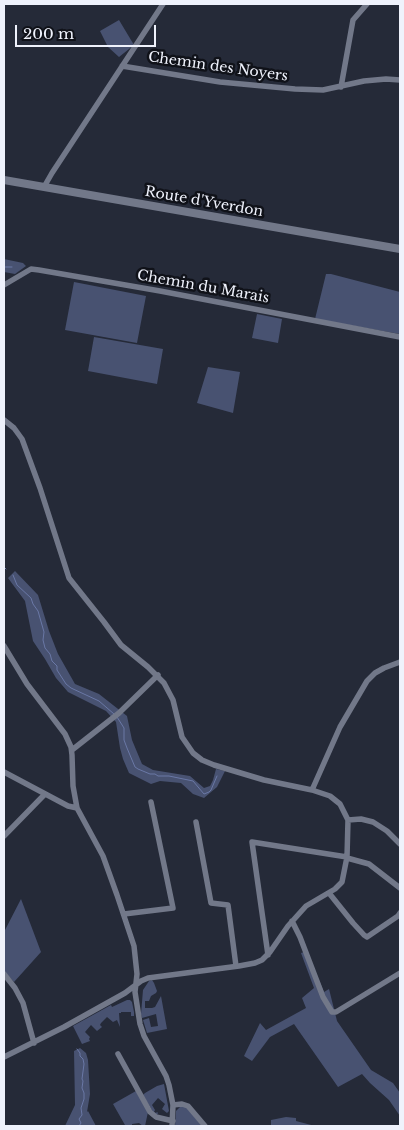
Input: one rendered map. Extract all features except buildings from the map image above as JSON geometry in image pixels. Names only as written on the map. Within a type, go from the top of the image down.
[{"type":"main road","name":"Route d'Yverdon","points":[[4,180],[400,249]]},
{"type":"street","points":[[44,187],[164,4]]},
{"type":"street","points":[[341,86],[353,20],[367,4]]},
{"type":"street","name":"Chemin des Noyers","points":[[122,66],[250,86],[317,90],[364,81],[400,80]]},
{"type":"street","name":"Chemin du Marais","points":[[4,285],[31,269],[225,303],[400,337]]},
{"type":"street","points":[[4,420],[14,428],[22,439],[40,488],[63,563],[72,583],[100,616],[121,645],[164,683],[173,700],[182,737],[196,756],[222,768],[330,796],[342,807],[348,820],[347,857],[342,882],[329,893],[306,906],[292,921],[268,955],[259,962],[153,977],[141,981],[125,993],[34,1043],[4,1057]]},
{"type":"street","points":[[4,646],[27,684],[64,734],[72,750],[73,786],[78,808],[103,856],[134,946],[138,1014],[141,1030],[169,1084],[173,1106],[172,1124],[156,1117],[150,1112],[118,1054]]},
{"type":"street","points":[[312,790],[340,727],[367,681],[375,673],[400,662]]},
{"type":"street","points":[[72,750],[113,718],[158,676]]},
{"type":"street","points":[[4,772],[68,806],[78,808]]},
{"type":"street","points":[[4,836],[45,794]]},
{"type":"street","points":[[124,914],[173,908],[151,802]]},
{"type":"street","points":[[348,820],[361,819],[374,822],[387,831],[400,844]]},
{"type":"street","points":[[196,822],[211,903],[228,905],[236,966]]},
{"type":"street","points":[[268,955],[252,842],[347,857],[369,864],[400,888]]},
{"type":"street","points":[[329,893],[365,936],[368,937],[400,913]]},
{"type":"street","points":[[292,921],[323,997],[334,1012],[400,973]]},
{"type":"street","points":[[4,974],[15,988],[23,1003],[34,1043]]},
{"type":"street","points":[[173,1106],[182,1104],[188,1106],[205,1126]]},
{"type":"shaded area","points":[[119,20],[134,45],[119,57],[108,47],[100,31]]},
{"type":"shaded area","points":[[4,259],[23,263],[26,266],[15,274],[4,272]]},
{"type":"shaded area","points":[[326,274],[400,292],[400,334],[315,319]]},
{"type":"shaded area","points":[[74,282],[146,296],[137,343],[65,330]]},
{"type":"shaded area","points":[[257,314],[282,319],[278,343],[252,338]]},
{"type":"shaded area","points":[[94,337],[163,349],[157,384],[88,371]]},
{"type":"shaded area","points":[[208,367],[240,372],[233,413],[197,403]]},
{"type":"shaded area","points":[[15,571],[38,595],[58,654],[75,684],[99,694],[127,716],[132,740],[142,764],[153,770],[190,776],[204,788],[210,786],[216,769],[225,771],[217,787],[204,798],[193,794],[181,783],[160,781],[151,784],[129,773],[120,748],[116,722],[106,711],[68,692],[56,678],[33,641],[25,601],[8,578]]},
{"type":"shaded area","points":[[21,899],[41,952],[14,982],[4,971],[4,932]]},
{"type":"shaded area","points":[[307,951],[324,992],[329,989],[337,1021],[371,1070],[393,1083],[400,1093],[400,1116],[389,1100],[362,1074],[338,1087],[294,1024],[270,1037],[252,1061],[244,1056],[260,1023],[266,1030],[306,1008],[302,998],[314,988],[301,953]]},
{"type":"shaded area","points":[[152,980],[157,991],[151,996],[149,1001],[145,1001],[145,1008],[155,1007],[161,996],[167,1029],[147,1033],[143,1020],[149,1018],[151,1027],[158,1026],[156,1014],[142,1018],[141,1014],[143,990],[149,981]]},
{"type":"shaded area","points":[[127,1000],[132,1002],[134,1016],[131,1016],[131,1012],[119,1013],[120,1027],[117,1020],[113,1022],[107,1017],[100,1025],[102,1027],[97,1031],[91,1025],[85,1032],[90,1037],[90,1041],[82,1044],[73,1026],[111,1005],[112,1007]]},
{"type":"shaded area","points":[[80,1048],[86,1053],[88,1060],[90,1094],[87,1112],[96,1126],[65,1126],[75,1105],[74,1051]]},
{"type":"shaded area","points":[[164,1084],[169,1111],[167,1113],[162,1109],[165,1104],[158,1098],[152,1105],[155,1110],[154,1112],[158,1113],[157,1115],[153,1112],[143,1095]]},
{"type":"shaded area","points":[[136,1091],[148,1112],[145,1126],[139,1123],[132,1124],[132,1126],[123,1126],[125,1125],[113,1104]]},
{"type":"shaded area","points":[[180,1107],[186,1107],[202,1126],[175,1126],[176,1111]]},
{"type":"shaded area","points":[[286,1117],[296,1118],[296,1121],[315,1126],[271,1126],[271,1120]]},
{"type":"waterway","points":[[4,267],[12,267]]},
{"type":"waterway","points":[[13,575],[17,585],[31,598],[38,611],[44,632],[45,648],[66,684],[99,701],[114,714]]},
{"type":"waterway","points":[[117,717],[124,728],[124,740],[135,767],[138,769],[158,776],[169,776],[193,781],[204,794],[211,790],[217,776]]},
{"type":"waterway","points":[[77,1049],[84,1064],[82,1079],[84,1099],[79,1126]]}]
